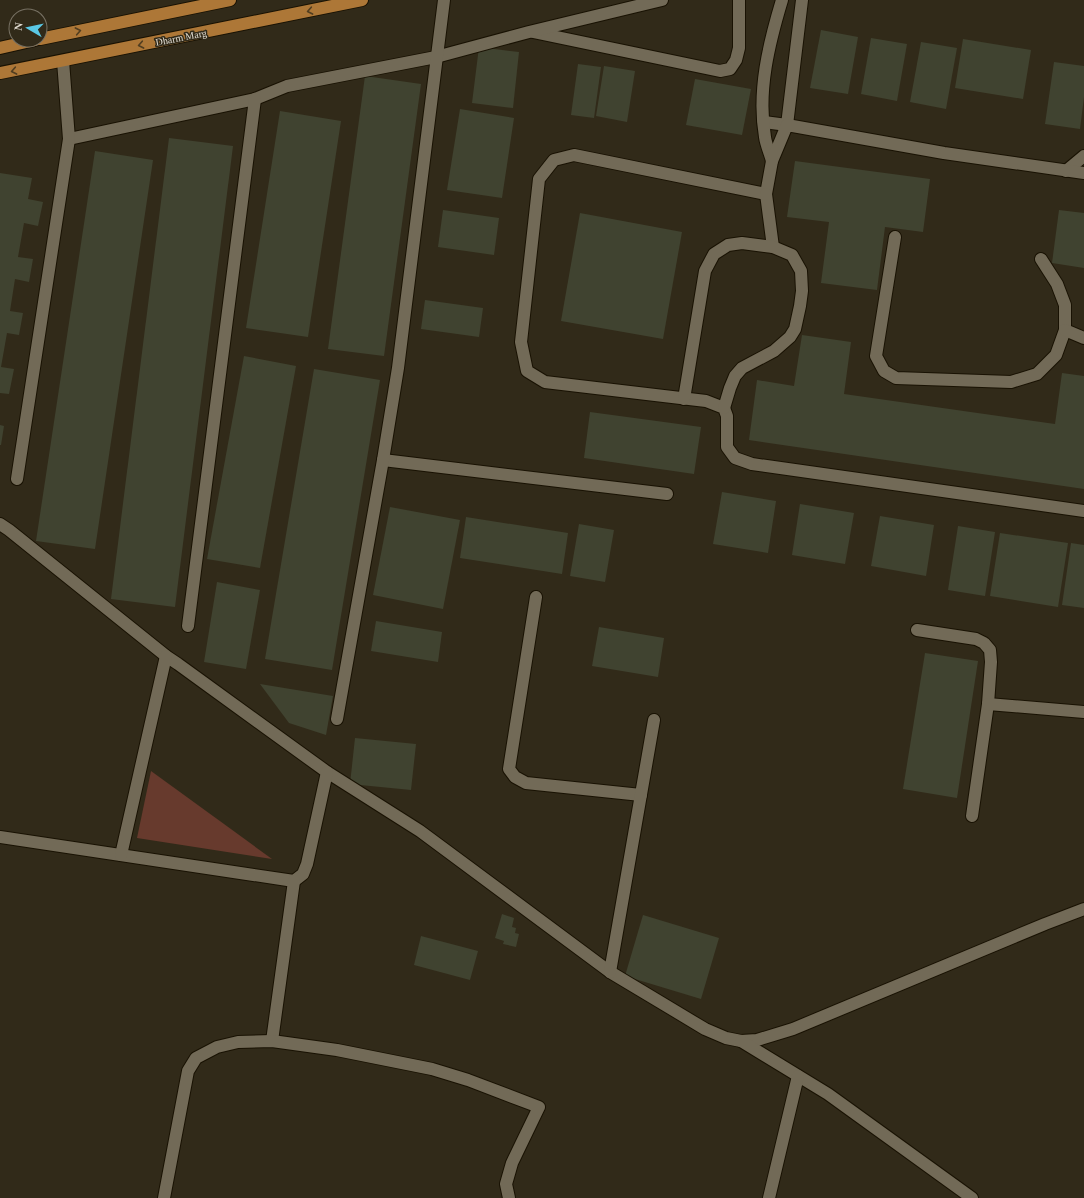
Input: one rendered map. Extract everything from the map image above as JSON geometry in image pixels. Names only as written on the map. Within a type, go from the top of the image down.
[{"type":"main road","name":"Dharm Marg","points":[[0,73],[362,0]]},
{"type":"main road","points":[[48,37],[225,1]]},
{"type":"street","points":[[337,720],[384,460],[398,368],[444,0]]},
{"type":"street","points":[[69,139],[255,99],[287,86],[436,57],[529,32],[662,0]]},
{"type":"street","points":[[529,32],[720,71],[730,70],[736,60],[739,48],[739,0]]},
{"type":"street","points":[[772,160],[765,137],[762,108],[766,68],[782,0]]},
{"type":"street","points":[[773,247],[766,194],[772,160],[787,125],[802,0]]},
{"type":"street","points":[[17,479],[69,139],[63,61]]},
{"type":"street","points":[[188,626],[255,99]]},
{"type":"street","points":[[764,122],[944,153],[1084,173]]},
{"type":"street","points":[[724,408],[706,401],[545,382],[527,371],[521,342],[539,179],[554,160],[574,155],[766,194]]},
{"type":"street","points":[[1066,171],[1084,156]]},
{"type":"street","points":[[895,237],[876,356],[884,371],[896,378],[1011,382],[1037,374],[1056,355],[1065,330],[1065,305],[1057,284],[1041,259]]},
{"type":"street","points":[[684,399],[705,270],[714,254],[728,245],[742,243],[773,247],[792,255],[801,271],[802,291],[800,306],[795,329],[790,337],[774,351],[742,368],[735,376],[724,408],[727,416],[727,447],[735,458],[752,464],[1084,511]]},
{"type":"street","points":[[1065,330],[1084,338]]},
{"type":"street","points":[[384,460],[667,494]]},
{"type":"street","points":[[0,524],[166,656],[327,772],[420,831],[610,972],[705,1029],[726,1038],[757,1040],[793,1029],[1037,927],[1084,910]]},
{"type":"street","points":[[536,597],[510,770],[515,777],[526,783],[641,795]]},
{"type":"street","points":[[917,630],[976,640],[984,643],[990,650],[992,662],[988,704],[972,816]]},
{"type":"street","points":[[121,855],[166,656]]},
{"type":"street","points":[[988,704],[1084,712]]},
{"type":"street","points":[[610,972],[654,720]]},
{"type":"street","points":[[272,1041],[294,881],[303,874],[307,864],[327,772]]},
{"type":"street","points":[[0,837],[294,881]]},
{"type":"street","points":[[741,1040],[828,1094],[972,1198]]},
{"type":"street","points":[[164,1198],[188,1071],[196,1058],[217,1046],[238,1042],[272,1041],[337,1050],[432,1069],[468,1080],[538,1106],[512,1163],[506,1184],[508,1198]]},
{"type":"street","points":[[769,1198],[798,1076]]},
{"type":"shaded area","points":[[151,771],[272,859],[137,838]]},
{"type":"building","points":[[821,30],[858,37],[848,94],[810,88]]},
{"type":"building","points":[[871,38],[907,44],[897,101],[861,94]]},
{"type":"building","points":[[963,39],[1031,50],[1023,99],[955,88]]},
{"type":"building","points":[[921,42],[957,48],[946,109],[910,102]]},
{"type":"building","points":[[479,47],[519,52],[513,108],[472,103]]},
{"type":"building","points":[[1054,62],[1084,66],[1084,97],[1080,129],[1045,124]]},
{"type":"building","points":[[578,64],[601,67],[594,118],[571,115]]},
{"type":"building","points":[[604,66],[635,71],[627,122],[596,116]]},
{"type":"building","points":[[365,76],[421,84],[384,356],[328,349]]},
{"type":"building","points":[[695,79],[751,89],[742,135],[686,125]]},
{"type":"building","points":[[460,109],[514,118],[502,198],[447,190]]},
{"type":"building","points":[[280,111],[341,121],[308,337],[246,328]]},
{"type":"building","points":[[169,138],[233,146],[175,607],[111,599]]},
{"type":"building","points":[[95,151],[153,160],[95,549],[36,541]]},
{"type":"building","points":[[795,161],[930,179],[923,232],[885,227],[877,290],[821,283],[829,222],[787,217]]},
{"type":"building","points":[[0,173],[32,178],[28,199],[43,202],[38,226],[24,223],[18,257],[33,259],[29,282],[15,279],[10,311],[23,313],[19,335],[7,333],[1,367],[14,369],[9,394],[0,393]]},
{"type":"building","points":[[443,210],[499,218],[494,255],[438,247]]},
{"type":"building","points":[[1059,210],[1084,213],[1084,268],[1052,263]]},
{"type":"building","points":[[580,213],[682,232],[663,339],[561,321]]},
{"type":"building","points":[[425,300],[483,308],[479,337],[421,329]]},
{"type":"building","points":[[802,335],[851,342],[844,394],[1055,424],[1062,373],[1084,376],[1084,489],[749,440],[757,380],[794,386]]},
{"type":"building","points":[[244,356],[296,366],[260,568],[207,559]]},
{"type":"building","points":[[314,369],[380,380],[332,670],[265,659]]},
{"type":"building","points":[[590,412],[701,427],[694,474],[584,458]]},
{"type":"building","points":[[0,425],[4,426],[1,445],[0,445]]},
{"type":"building","points":[[722,492],[776,501],[768,553],[713,544]]},
{"type":"building","points":[[800,504],[854,513],[845,564],[792,555]]},
{"type":"building","points":[[390,507],[460,520],[443,609],[373,595]]},
{"type":"building","points":[[880,516],[934,525],[926,576],[871,566]]},
{"type":"building","points":[[466,517],[568,533],[562,574],[460,558]]},
{"type":"building","points":[[579,524],[614,530],[605,582],[570,576]]},
{"type":"building","points":[[958,526],[995,532],[985,596],[948,590]]},
{"type":"building","points":[[1000,533],[1068,543],[1058,607],[990,596]]},
{"type":"building","points":[[1071,543],[1084,545],[1084,608],[1062,605]]},
{"type":"building","points":[[217,582],[260,590],[246,669],[204,662]]},
{"type":"building","points":[[376,621],[442,632],[438,662],[371,651]]},
{"type":"building","points":[[599,627],[664,638],[658,677],[592,666]]},
{"type":"building","points":[[925,653],[978,661],[957,798],[903,789]]},
{"type":"building","points":[[260,684],[333,696],[326,735],[289,723]]},
{"type":"building","points":[[355,738],[416,744],[411,790],[350,784]]},
{"type":"building","points":[[502,914],[514,918],[512,927],[516,928],[515,933],[519,934],[516,947],[503,944],[504,941],[495,938]]},
{"type":"building","points":[[643,915],[719,938],[701,999],[625,976]]},
{"type":"building","points":[[421,936],[478,951],[470,980],[414,965]]}]
